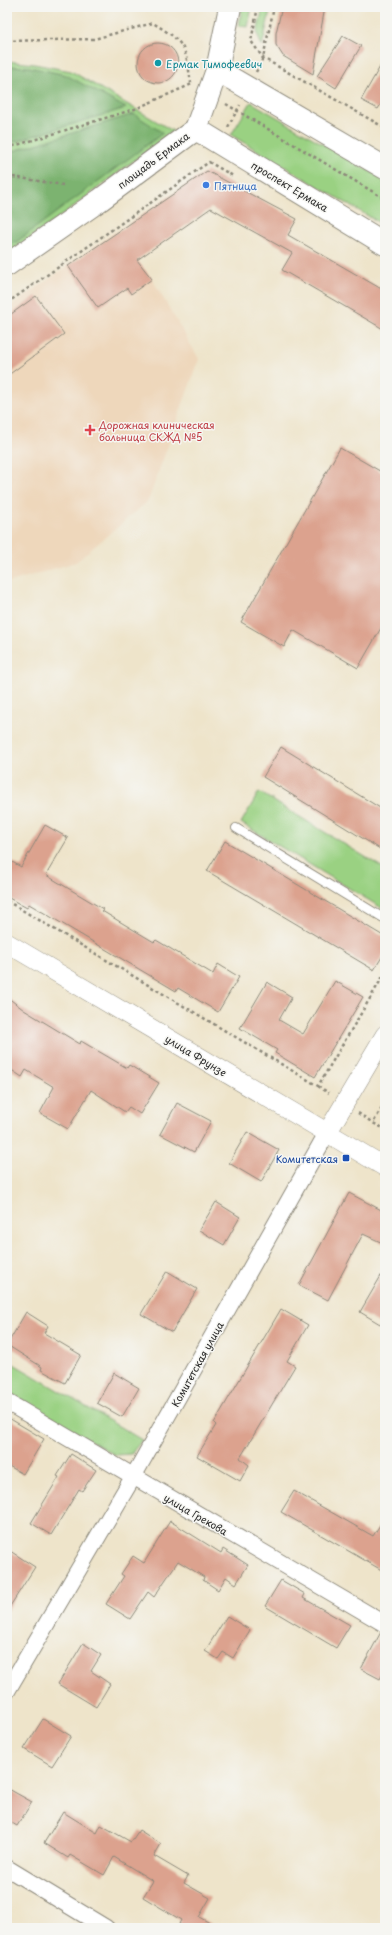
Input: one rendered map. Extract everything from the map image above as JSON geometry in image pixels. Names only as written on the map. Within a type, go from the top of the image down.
[{"type":"main road","name":"площадь Ермака","points":[[7,265],[100,200],[196,129],[200,88],[217,70],[230,7]]},
{"type":"main road","points":[[217,70],[385,168]]},
{"type":"main road","name":"проспект Ермака","points":[[196,129],[385,244]]},
{"type":"street","name":"улица Фрунзе","points":[[7,943],[385,1167]]},
{"type":"street","name":"Комитетская улица","points":[[7,1691],[133,1477],[385,1035]]},
{"type":"street","name":"улица Грекова","points":[[7,1402],[385,1624]]},
{"type":"street","points":[[7,1868],[106,1928]]},
{"type":"lane","points":[[236,828],[385,918]]},
{"type":"path","points":[[258,7],[251,40],[263,58],[385,128]]},
{"type":"path","points":[[7,41],[94,39],[153,23],[176,37],[186,52],[200,88],[385,199]]},
{"type":"path","points":[[7,148],[200,88]]},
{"type":"path","points":[[7,303],[209,162],[236,178]]},
{"type":"path","points":[[7,176],[63,186]]},
{"type":"path","points":[[7,901],[318,1086],[385,973]]},
{"type":"path","points":[[385,1103],[373,1123],[385,1129]]},
{"type":"shaded area","name":"Дорожная клиническая больница СКЖД №5","points":[[115,232],[152,279],[199,359],[148,501],[76,562],[7,583],[7,309]]},
{"type":"green space","points":[[242,7],[252,7],[248,27],[239,26]]},
{"type":"green space","points":[[263,7],[271,7],[262,47],[257,33]]},
{"type":"green space","points":[[7,61],[34,64],[71,71],[173,131],[65,213],[7,254]]},
{"type":"green space","points":[[7,66],[29,67],[66,75],[126,108],[7,144]]},
{"type":"green space","points":[[251,102],[385,180],[385,226],[231,135]]},
{"type":"green space","points":[[134,114],[163,133],[7,249],[7,153]]},
{"type":"green space","points":[[259,792],[385,869],[385,910],[241,823]]},
{"type":"green space","points":[[7,1360],[142,1440],[131,1454],[115,1455],[7,1391]]},
{"type":"building","points":[[282,7],[325,7],[313,74],[283,56],[276,45],[276,33]]},
{"type":"building","points":[[343,36],[361,46],[336,88],[317,76]]},
{"type":"building","points":[[158,43],[172,49],[178,63],[172,77],[158,83],[144,77],[138,63],[144,49]]},
{"type":"building","points":[[385,58],[385,97],[378,109],[361,100]]},
{"type":"building","points":[[207,171],[297,219],[288,235],[385,291],[385,330],[282,270],[292,253],[211,208],[137,260],[152,279],[131,294],[127,288],[98,308],[68,266]]},
{"type":"building","points":[[36,296],[64,334],[7,376],[7,317]]},
{"type":"building","points":[[340,448],[385,474],[385,621],[358,668],[293,630],[284,647],[241,622]]},
{"type":"building","points":[[281,747],[385,811],[385,852],[263,777]]},
{"type":"building","points":[[45,825],[68,838],[46,875],[154,942],[156,940],[213,974],[218,964],[239,977],[218,1012],[178,988],[176,991],[29,904],[27,908],[7,897],[7,859],[21,867]]},
{"type":"building","points":[[225,841],[385,937],[385,952],[374,970],[207,871]]},
{"type":"building","points":[[335,981],[363,997],[315,1077],[275,1053],[277,1050],[240,1028],[267,982],[292,997],[279,1020],[303,1034]]},
{"type":"building","points":[[7,997],[24,1010],[80,1044],[81,1041],[127,1068],[129,1065],[159,1083],[140,1114],[129,1107],[125,1112],[91,1090],[68,1129],[40,1113],[54,1087],[26,1070],[22,1077],[7,1067]]},
{"type":"building","points":[[177,1103],[211,1121],[194,1152],[160,1134]]},
{"type":"building","points":[[247,1132],[279,1150],[261,1182],[229,1163]]},
{"type":"building","points":[[349,1193],[385,1212],[385,1244],[363,1234],[328,1300],[299,1285]]},
{"type":"building","points":[[216,1202],[240,1217],[224,1245],[199,1230]]},
{"type":"building","points":[[385,1269],[385,1327],[360,1312]]},
{"type":"building","points":[[167,1271],[197,1289],[172,1332],[141,1314]]},
{"type":"building","points":[[281,1309],[308,1325],[287,1361],[295,1366],[240,1458],[249,1465],[240,1481],[197,1456],[216,1425],[214,1423]]},
{"type":"building","points":[[26,1312],[48,1326],[44,1333],[81,1355],[65,1383],[41,1370],[42,1367],[7,1345]]},
{"type":"building","points":[[114,1373],[139,1388],[122,1417],[97,1403]]},
{"type":"building","points":[[7,1417],[44,1439],[23,1474],[7,1465]]},
{"type":"building","points":[[71,1454],[96,1470],[82,1491],[79,1489],[51,1535],[31,1523]]},
{"type":"building","points":[[294,1491],[373,1536],[385,1517],[385,1572],[281,1512]]},
{"type":"building","points":[[170,1521],[221,1553],[223,1549],[248,1565],[236,1584],[226,1577],[218,1590],[203,1580],[204,1577],[178,1561],[154,1597],[148,1592],[130,1619],[106,1604],[124,1576],[121,1574],[133,1556],[144,1563]]},
{"type":"building","points":[[7,1549],[35,1567],[7,1611]]},
{"type":"building","points":[[281,1580],[305,1594],[303,1598],[350,1625],[336,1648],[265,1606]]},
{"type":"building","points":[[227,1616],[250,1630],[233,1658],[223,1652],[218,1659],[205,1651]]},
{"type":"building","points":[[381,1632],[385,1633],[385,1670],[380,1679],[361,1669]]},
{"type":"building","points":[[83,1643],[101,1655],[91,1671],[110,1684],[96,1707],[58,1684]]},
{"type":"building","points":[[43,1719],[71,1736],[52,1766],[24,1749]]},
{"type":"building","points":[[7,1788],[32,1802],[17,1826],[7,1820]]},
{"type":"building","points":[[63,1812],[97,1833],[101,1825],[131,1842],[139,1830],[161,1844],[154,1856],[188,1876],[184,1883],[210,1898],[199,1917],[219,1928],[186,1928],[179,1924],[181,1920],[143,1897],[153,1881],[114,1857],[104,1875],[70,1855],[68,1858],[44,1843]]},
{"type":"place","name":"Ермак Тимофеевич","points":[[158,63]]},
{"type":"place","name":"Пятница","points":[[206,185]]},
{"type":"place","name":"Дорожная клиническая больница СКЖД №5","points":[[90,430]]},
{"type":"place","name":"Комитетская","points":[[346,1158]]}]
